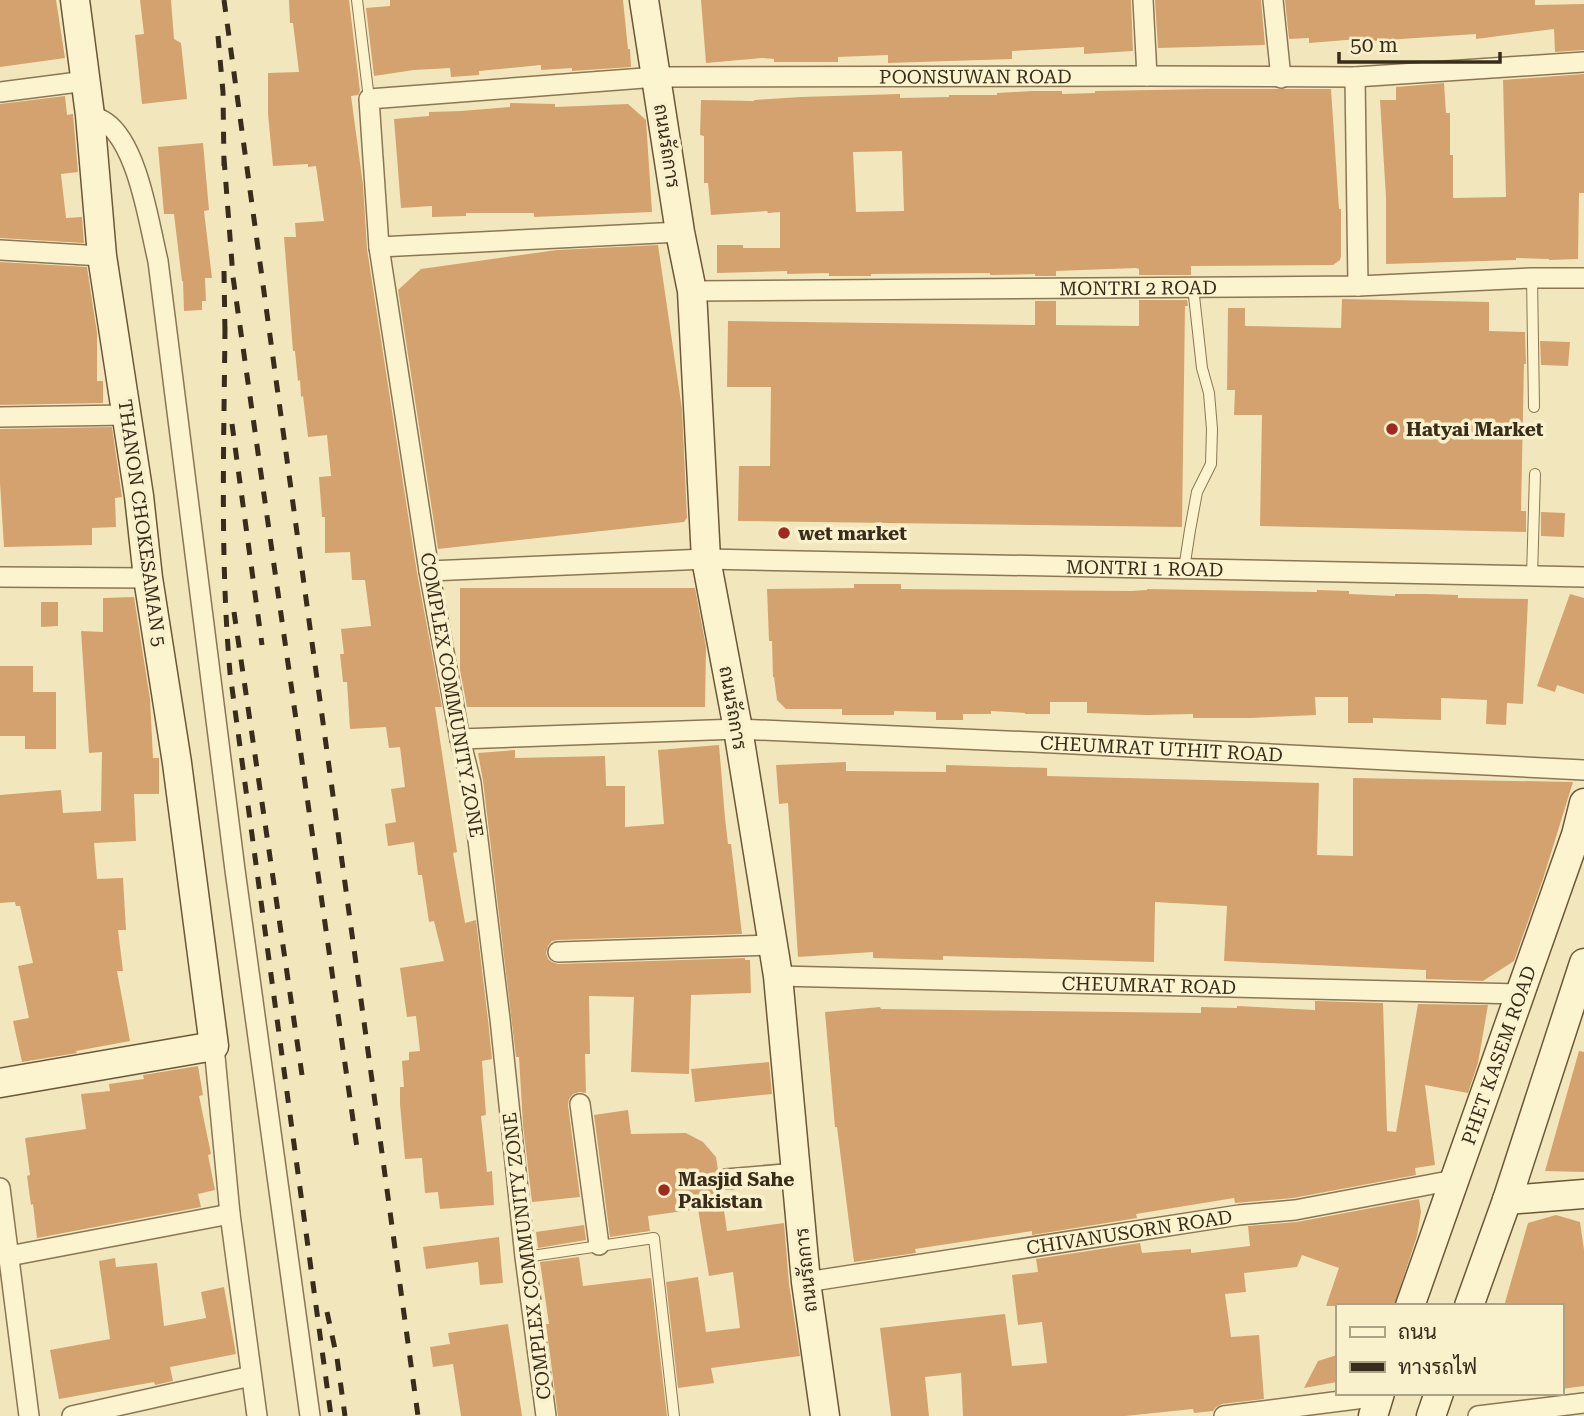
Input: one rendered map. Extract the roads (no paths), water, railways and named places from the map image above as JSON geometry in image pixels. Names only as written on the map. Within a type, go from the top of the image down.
[{"type":"street","name":"THANON CHOKESAMAN 5","points":[[75,0],[90,115],[102,256],[177,763],[214,1046]]},
{"type":"street","name":"ถนนรัถการ","points":[[644,0],[680,232],[692,290],[706,559],[738,729],[778,976],[806,1282],[825,1416]]},
{"type":"street","points":[[1143,0],[1147,76]]},
{"type":"street","points":[[1273,0],[1281,78]]},
{"type":"street","name":"POONSUWAN ROAD","points":[[369,99],[657,77],[1355,77],[1584,62]]},
{"type":"street","points":[[1355,77],[1358,286]]},
{"type":"street","points":[[0,92],[86,81]]},
{"type":"street","name":"COMPLEX COMMUNITY ZONE","points":[[369,99],[379,247],[429,571],[460,739],[471,783],[500,1019],[525,1257],[546,1416]]},
{"type":"street","points":[[90,115],[105,121],[113,129],[137,174],[158,261],[235,870],[310,1416]]},
{"type":"street","points":[[379,247],[680,232]]},
{"type":"street","points":[[0,250],[102,256]]},
{"type":"street","name":"MONTRI 2 ROAD","points":[[692,290],[1358,286],[1584,278]]},
{"type":"street","points":[[0,417],[127,415]]},
{"type":"street","name":"MONTRI 1 ROAD","points":[[429,571],[706,559],[1584,577]]},
{"type":"street","points":[[0,577],[148,578]]},
{"type":"street","name":"CHEUMRAT UTHIT ROAD","points":[[460,739],[738,729],[1584,770]]},
{"type":"street","name":"PHET KASEM ROAD","points":[[1411,1304],[1520,994],[1580,836],[1584,803]]},
{"type":"street","points":[[558,952],[773,944]]},
{"type":"street","points":[[1470,1304],[1574,1023],[1584,963]]},
{"type":"street","name":"CHEUMRAT ROAD","points":[[778,976],[1520,994]]},
{"type":"street","points":[[0,1083],[214,1046],[230,1214],[257,1416]]},
{"type":"street","points":[[580,1104],[599,1245]]},
{"type":"street","points":[[726,1179],[796,1173]]},
{"type":"street","name":"CHIVANUSORN ROAD","points":[[806,1282],[1239,1215],[1295,1210],[1454,1180]]},
{"type":"street","points":[[0,1188],[9,1256],[8,1323],[29,1416]]},
{"type":"street","points":[[1507,1200],[1584,1194]]},
{"type":"street","points":[[9,1256],[230,1214]]},
{"type":"street","points":[[72,1416],[251,1376]]},
{"type":"street","points":[[1431,1416],[1438,1395]]},
{"type":"street","points":[[1224,1416],[1377,1402]]},
{"type":"street","points":[[1478,1416],[1584,1403]]},
{"type":"lane","points":[[357,0],[369,99]]},
{"type":"lane","points":[[1532,278],[1534,407]]},
{"type":"lane","points":[[1184,569],[1198,492],[1211,464],[1212,441],[1209,393],[1202,368],[1193,287]]},
{"type":"lane","points":[[1532,576],[1535,474]]},
{"type":"lane","points":[[525,1257],[654,1238],[674,1416]]},
{"type":"railway","points":[[224,0],[418,1416]]},
{"type":"railway","points":[[218,36],[223,92],[224,166]]},
{"type":"railway","points":[[224,158],[233,277],[358,1155]]},
{"type":"railway","points":[[224,271],[225,334]]},
{"type":"railway","points":[[225,327],[224,543],[230,673],[331,1416]]},
{"type":"railway","points":[[232,424],[262,645]]},
{"type":"railway","points":[[234,612],[302,1075]]},
{"type":"railway","points":[[327,1312],[345,1416]]},
{"type":"place","name":"Hatyai Market","points":[[1392,429]]},
{"type":"place","name":"wet market","points":[[784,533]]},
{"type":"place","name":"Masjid Sahe Pakistan","points":[[664,1190]]}]
